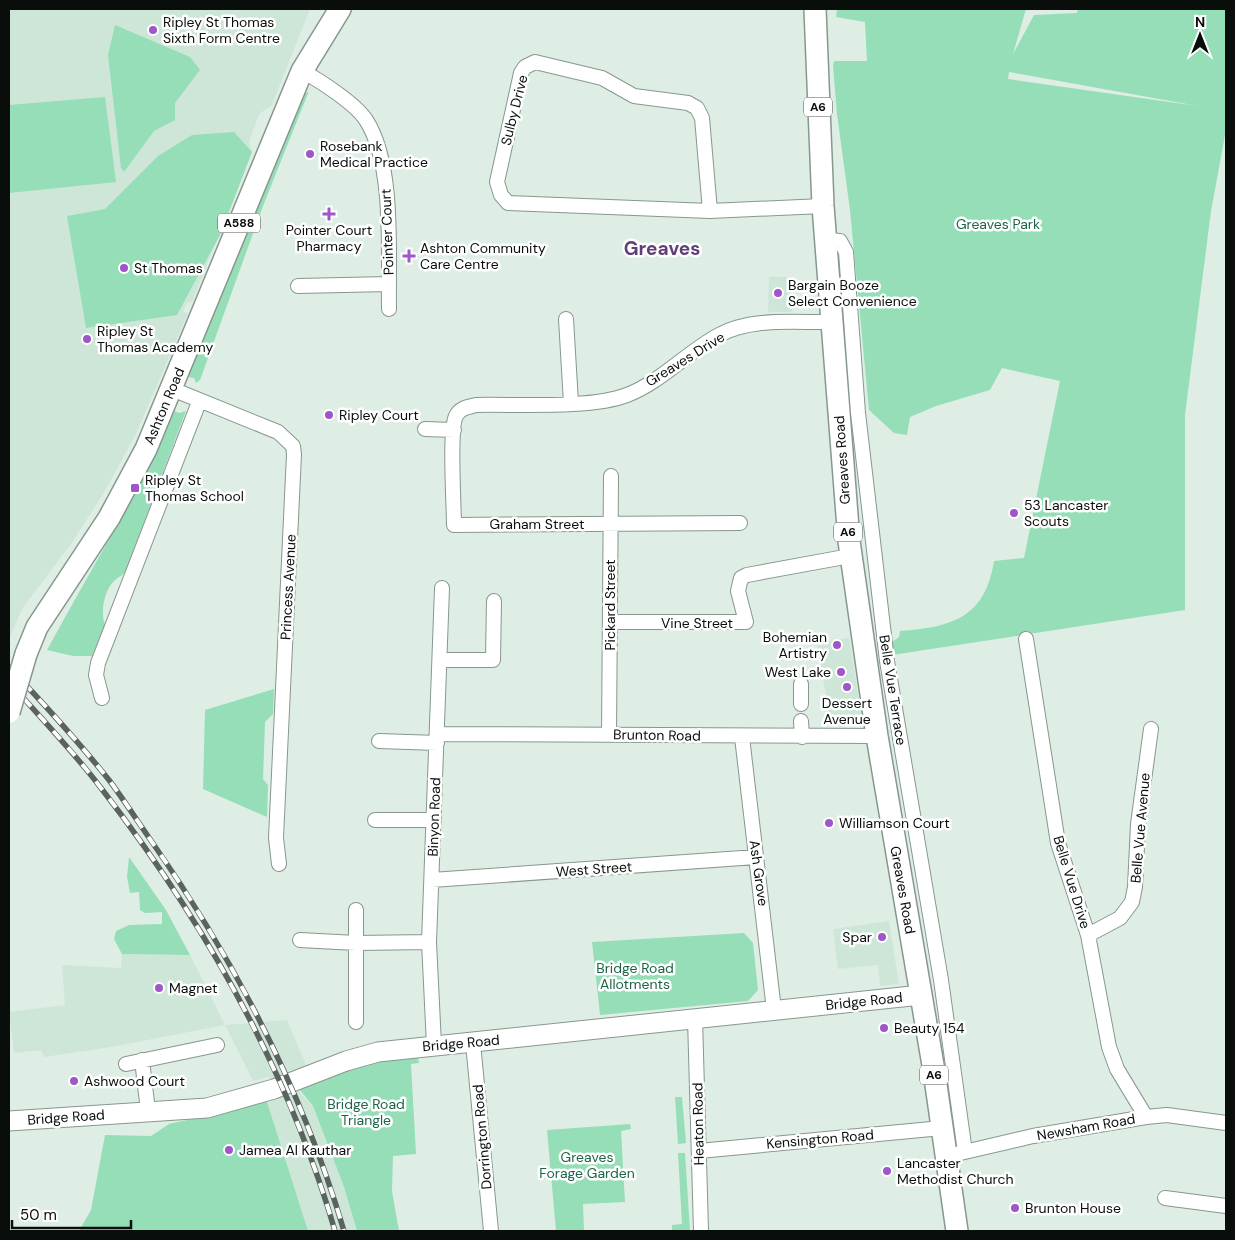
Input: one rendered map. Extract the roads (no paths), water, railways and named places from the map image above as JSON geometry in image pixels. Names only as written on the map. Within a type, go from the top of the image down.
[{"type":"main road","name":"Ashton Road","points":[[9,712],[26,654],[45,614],[96,540],[128,484],[172,389],[302,71],[340,9]]},
{"type":"main road","name":"Greaves Road","points":[[815,9],[823,206],[850,556],[877,736],[921,995]]},
{"type":"main road","name":"A6","points":[[921,995],[942,1128],[956,1154],[957,1231]]},
{"type":"street","name":"Sulby Drive","points":[[710,211],[702,118],[697,108],[688,103],[634,96],[602,78],[535,62],[525,67],[521,73],[497,182],[501,195],[508,203],[710,211],[823,206]]},
{"type":"street","name":"Pointer Court","points":[[302,71],[325,85],[365,118],[374,136],[385,177],[389,309]]},
{"type":"street","name":"Belle Vue Terrace","points":[[826,240],[840,241],[846,252],[858,413],[887,662],[945,1008],[956,1154]]},
{"type":"street","points":[[298,286],[389,284]]},
{"type":"street","points":[[566,319],[571,403]]},
{"type":"street","name":"Greaves Drive","points":[[462,408],[476,405],[571,403],[604,400],[627,394],[673,367],[720,335],[744,326],[773,323],[832,322]]},
{"type":"street","name":"Princess Avenue","points":[[172,389],[199,402],[278,432],[293,446],[276,838],[279,864]]},
{"type":"street","points":[[102,698],[96,675],[98,663],[199,402]]},
{"type":"street","name":"Graham Street","points":[[462,408],[455,417],[454,430],[454,525],[740,523]]},
{"type":"street","points":[[425,428],[454,430]]},
{"type":"street","name":"Pickard Street","points":[[609,734],[611,476]]},
{"type":"street","name":"Vine Street","points":[[610,622],[746,622],[738,591],[741,578],[850,556]]},
{"type":"street","name":"Binyon Road","points":[[434,1045],[429,942],[442,588]]},
{"type":"street","points":[[440,660],[493,660],[494,601]]},
{"type":"street","name":"Belle Vue Drive","points":[[1026,639],[1058,843],[1088,935],[1109,1047],[1117,1069],[1146,1116]]},
{"type":"street","points":[[801,684],[801,704]]},
{"type":"street","points":[[801,721],[802,737]]},
{"type":"street","name":"Belle Vue Avenue","points":[[1088,935],[1120,918],[1132,902],[1135,887],[1138,824],[1150,729]]},
{"type":"street","name":"Brunton Road","points":[[379,741],[609,734],[742,737],[877,736]]},
{"type":"street","name":"Ash Grove","points":[[742,737],[774,1010]]},
{"type":"street","points":[[375,820],[434,820]]},
{"type":"street","name":"West Street","points":[[432,880],[756,858]]},
{"type":"street","points":[[356,910],[356,1022]]},
{"type":"street","points":[[300,940],[356,943],[429,942]]},
{"type":"street","name":"Bridge Road","points":[[9,1121],[207,1108],[274,1089],[346,1061],[370,1054],[434,1045],[473,1043],[921,995]]},
{"type":"street","name":"Heaton Road","points":[[696,1018],[701,1231]]},
{"type":"street","name":"Dorrington Road","points":[[473,1043],[491,1231]]},
{"type":"street","points":[[126,1064],[216,1045]]},
{"type":"street","points":[[142,1060],[148,1111]]},
{"type":"street","name":"Newsham Road","points":[[956,1154],[1033,1136],[1146,1116],[1167,1115],[1226,1122]]},
{"type":"street","name":"Kensington Road","points":[[698,1150],[942,1128]]},
{"type":"street","points":[[1165,1198],[1226,1206]]},
{"type":"railway","points":[[9,667],[60,722],[109,780],[211,933],[264,1029],[287,1078],[308,1128],[344,1231]]},
{"type":"railway","points":[[9,682],[68,747],[101,788],[174,890],[207,944],[239,999],[293,1112],[316,1171],[335,1231]]},
{"type":"place","name":"Ripley St Thomas Sixth Form Centre","points":[[153,30]]},
{"type":"place","name":"Rosebank Medical Practice","points":[[310,154]]},
{"type":"place","name":"Pointer Court Pharmacy","points":[[329,214]]},
{"type":"place","name":"Ashton Community Care Centre","points":[[409,256]]},
{"type":"place","name":"St Thomas","points":[[124,268]]},
{"type":"place","name":"Bargain Booze Select Convenience","points":[[778,293]]},
{"type":"place","name":"Ripley St Thomas Academy","points":[[87,339]]},
{"type":"place","name":"Ripley Court","points":[[329,415]]},
{"type":"place","name":"Ripley St Thomas School","points":[[135,488]]},
{"type":"place","name":"53 Lancaster Scouts","points":[[1014,513]]},
{"type":"place","name":"Bohemian Artistry","points":[[837,645]]},
{"type":"place","name":"West Lake","points":[[841,672]]},
{"type":"place","name":"Dessert Avenue","points":[[847,687]]},
{"type":"place","name":"Williamson Court","points":[[829,823]]},
{"type":"place","name":"Spar","points":[[882,937]]},
{"type":"place","name":"Magnet","points":[[159,988]]},
{"type":"place","name":"Beauty 154","points":[[884,1028]]},
{"type":"place","name":"Ashwood Court","points":[[74,1081]]},
{"type":"place","name":"Jamea Al Kauthar","points":[[229,1150]]},
{"type":"place","name":"Lancaster Methodist Church","points":[[887,1171]]},
{"type":"place","name":"Brunton House","points":[[1015,1208]]},
{"type":"district","name":"Greaves","points":[[662,248]]},
{"type":"park label","name":"Greaves Park","points":[[998,224]]},
{"type":"park label","name":"Bridge Road Allotments","points":[[635,976]]},
{"type":"park label","name":"Bridge Road Triangle","points":[[366,1112]]},
{"type":"park label","name":"Greaves Forage Garden","points":[[587,1166]]}]
